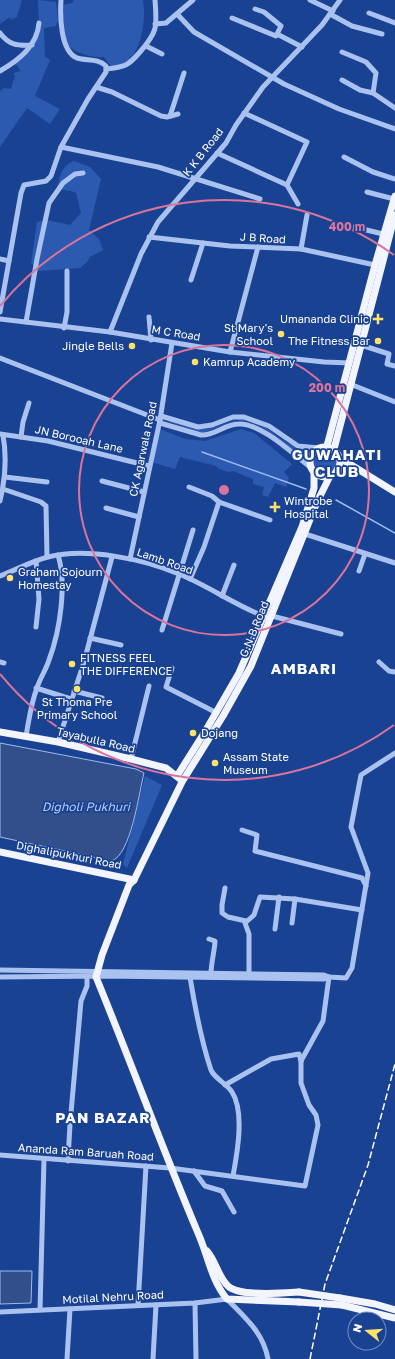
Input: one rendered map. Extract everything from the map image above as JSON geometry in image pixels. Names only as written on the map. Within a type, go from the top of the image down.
[{"type":"main road","points":[[330,448],[375,265],[394,198]]},
{"type":"main road","points":[[330,448],[361,345],[393,229],[395,215]]},
{"type":"main road","points":[[340,458],[337,470],[330,476],[321,477],[312,470],[310,457],[319,448],[330,448],[340,458],[395,492]]},
{"type":"main road","name":"G.N.B Road","points":[[179,779],[239,673],[302,527],[314,488],[312,470]]},
{"type":"main road","points":[[337,470],[360,471]]},
{"type":"main road","name":"G.N.B Road","points":[[179,779],[223,716],[251,666],[320,495],[330,476]]},
{"type":"main road","name":"Tayabulla Road","points":[[0,732],[58,742],[166,768],[179,779]]},
{"type":"main road","points":[[179,779],[131,881],[97,974],[170,1168],[208,1253],[228,1286],[238,1291],[299,1292],[340,1298],[395,1310]]},
{"type":"main road","name":"Dighalipukhuri Road","points":[[0,852],[131,881]]},
{"type":"main road","points":[[208,1253],[206,1256],[217,1283],[227,1299],[342,1305],[395,1318]]},
{"type":"street","points":[[61,0],[61,26],[64,42],[70,53],[76,58],[102,62],[106,66],[106,69]]},
{"type":"street","points":[[106,69],[127,66],[146,46],[154,34],[155,0]]},
{"type":"street","points":[[155,24],[166,23],[193,0]]},
{"type":"street","points":[[310,0],[332,12],[352,26],[382,34]]},
{"type":"street","name":"K K B Road","points":[[110,332],[149,236],[158,222],[217,153],[244,113],[332,12],[340,0]]},
{"type":"street","points":[[255,9],[264,12],[281,26],[277,34]]},
{"type":"street","points":[[369,13],[395,23]]},
{"type":"street","points":[[177,14],[194,32],[284,84],[339,109],[395,128]]},
{"type":"street","points":[[232,18],[276,36],[277,34],[302,47]]},
{"type":"street","points":[[0,71],[15,62],[32,45],[40,23]]},
{"type":"street","points":[[0,33],[7,42],[17,46],[32,45]]},
{"type":"street","points":[[146,46],[162,54]]},
{"type":"street","points":[[342,52],[366,62],[376,73],[373,92]]},
{"type":"street","points":[[0,312],[20,192],[24,185],[46,181],[51,176],[61,147],[106,69]]},
{"type":"street","points":[[170,116],[184,73]]},
{"type":"street","points":[[342,80],[360,90],[373,92],[395,108]]},
{"type":"street","points":[[96,87],[112,92],[161,116],[178,114]]},
{"type":"street","points":[[244,113],[307,142],[287,185]]},
{"type":"street","points":[[61,147],[158,167],[260,199]]},
{"type":"street","points":[[217,153],[287,185],[298,204]]},
{"type":"street","points":[[344,157],[373,172],[395,179]]},
{"type":"street","points":[[26,322],[49,203],[63,183],[75,174],[83,173]]},
{"type":"street","points":[[367,192],[394,198]]},
{"type":"street","points":[[301,249],[307,215]]},
{"type":"street","points":[[354,227],[383,234]]},
{"type":"street","name":"J B Road","points":[[149,236],[203,243],[301,249],[375,265]]},
{"type":"street","points":[[191,280],[203,243]]},
{"type":"street","points":[[230,352],[258,247]]},
{"type":"street","points":[[0,259],[9,261]]},
{"type":"street","points":[[64,328],[67,312],[67,271]]},
{"type":"street","points":[[149,317],[150,340]]},
{"type":"street","name":"M C Road","points":[[0,319],[64,328],[110,332],[150,340],[230,352],[350,364]]},
{"type":"street","name":"CK Agarwala Road","points":[[130,559],[160,419],[172,343]]},
{"type":"street","points":[[361,345],[389,354],[387,364],[395,366]]},
{"type":"street","points":[[0,358],[200,435],[206,435],[239,424],[252,427],[266,434],[312,470]]},
{"type":"street","points":[[350,384],[395,402]]},
{"type":"street","points":[[21,437],[23,422],[29,403]]},
{"type":"street","points":[[160,419],[198,427],[212,425],[233,417],[244,417],[269,426],[298,446],[319,448]]},
{"type":"street","points":[[0,502],[5,477],[5,447],[2,435]]},
{"type":"street","name":"JN Borooah Lane","points":[[2,435],[48,441],[149,466]]},
{"type":"street","points":[[5,477],[47,482]]},
{"type":"street","points":[[102,481],[144,492]]},
{"type":"street","points":[[189,487],[212,496],[219,502],[270,520]]},
{"type":"street","points":[[3,489],[42,502],[46,506],[47,557]]},
{"type":"street","points":[[190,579],[204,547],[219,502]]},
{"type":"street","points":[[106,508],[139,517]]},
{"type":"street","points":[[162,630],[193,530]]},
{"type":"street","points":[[304,534],[395,562]]},
{"type":"street","name":"Lamb Road","points":[[0,576],[47,557],[58,555],[94,554],[130,559],[179,574],[263,616],[341,634]]},
{"type":"street","points":[[359,571],[365,554]]},
{"type":"street","points":[[26,736],[36,688],[50,659],[59,621],[63,590],[62,569],[58,555]]},
{"type":"street","points":[[58,742],[90,638],[112,557]]},
{"type":"street","points":[[36,561],[39,599],[36,627]]},
{"type":"street","points":[[222,596],[234,564]]},
{"type":"street","points":[[90,638],[121,645]]},
{"type":"street","points":[[379,662],[389,671],[395,672]]},
{"type":"street","points":[[172,668],[166,687],[217,713]]},
{"type":"street","points":[[130,759],[149,686]]},
{"type":"street","points":[[36,688],[71,699]]},
{"type":"street","points":[[74,691],[102,698]]},
{"type":"street","points":[[0,977],[87,977],[97,974],[211,973],[249,976],[342,979],[348,975],[352,968],[368,873],[351,827],[361,775],[395,753]]},
{"type":"street","points":[[242,830],[257,835],[255,851],[362,878],[366,887]]},
{"type":"street","points":[[225,888],[222,913],[228,917],[246,921],[254,915],[260,897],[295,899],[362,910]]},
{"type":"street","points":[[275,929],[279,897]]},
{"type":"street","points":[[292,923],[295,899]]},
{"type":"street","points":[[246,921],[246,927],[250,934],[249,976]]},
{"type":"street","points":[[209,939],[215,941],[212,954],[211,973]]},
{"type":"street","points":[[0,970],[190,977],[249,976]]},
{"type":"street","points":[[68,1161],[81,1001],[87,986],[87,977]]},
{"type":"street","points":[[190,977],[198,1021],[212,1072],[232,1093],[237,1110],[239,1132],[233,1176]]},
{"type":"street","points":[[301,1061],[323,1022],[329,978]]},
{"type":"street","points":[[225,1085],[271,1059],[299,1054],[301,1061]]},
{"type":"street","name":"Ananda Ram Baruah Road","points":[[0,1155],[170,1168],[305,1186],[318,1125],[316,1115],[309,1105],[302,1083],[301,1061]]},
{"type":"street","points":[[40,1310],[44,1159]]},
{"type":"street","points":[[138,1305],[146,1166]]},
{"type":"street","points":[[194,1171],[205,1186],[222,1191],[234,1212]]},
{"type":"street","points":[[227,1299],[252,1324],[263,1340],[268,1359]]},
{"type":"street","name":"Motilal Nehru Road","points":[[0,1312],[195,1303],[227,1299]]},
{"type":"street","points":[[195,1303],[196,1359]]},
{"type":"street","points":[[153,1359],[156,1305]]},
{"type":"street","points":[[67,1359],[70,1309]]},
{"type":"shaded area","points":[[0,0],[22,0],[17,17],[11,20],[10,17],[0,24]]},
{"type":"shaded area","points":[[38,0],[56,2],[58,20],[56,26],[44,28],[45,57],[50,60],[35,96],[60,109],[50,124],[27,108],[0,147],[0,91],[4,88],[11,89],[15,76],[13,73],[21,71],[17,65],[12,65],[27,53],[39,26]]},
{"type":"shaded area","points":[[74,0],[143,0],[144,20],[142,31],[135,52],[129,60],[121,65],[111,66],[104,57],[80,53],[65,42],[61,33],[62,5],[72,3]]},
{"type":"shaded area","points":[[74,161],[90,167],[101,179],[89,230],[99,239],[103,250],[90,257],[80,268],[39,271],[31,263],[37,222],[47,220],[70,225],[81,213],[76,193],[57,187],[64,168]]},
{"type":"shaded area","points":[[243,418],[262,425],[287,443],[310,450],[306,463],[262,427],[250,422],[237,420],[203,433],[169,422],[166,419],[191,427],[206,429]]},
{"type":"shaded area","points":[[160,429],[185,439],[205,441],[241,429],[254,433],[292,464],[284,472],[289,478],[286,487],[275,483],[268,497],[262,495],[264,487],[253,484],[253,479],[233,471],[229,472],[219,469],[216,466],[180,457],[175,469],[151,462]]},
{"type":"shaded area","points":[[325,451],[330,452],[336,458],[336,468],[330,474],[325,475],[320,474],[314,468],[313,463],[314,458],[320,452]]},
{"type":"shaded area","points":[[145,776],[162,785],[127,868],[123,864]]},
{"type":"water","name":"Digholi Pukhuri","points":[[0,743],[136,769],[144,773],[137,808],[129,836],[118,857],[111,861],[0,837]]},
{"type":"water","points":[[0,1271],[32,1271],[31,1303],[0,1304]]},
{"type":"waterway","points":[[202,452],[306,489]]},
{"type":"waterway","points":[[336,500],[395,533]]},
{"type":"railway","points":[[310,1359],[325,1284],[368,1165],[395,1064]]},
{"type":"place","name":"Umananda Clinic","points":[[378,319]]},
{"type":"place","name":"St Mary's School","points":[[281,334]]},
{"type":"place","name":"The Fitness Bar","points":[[378,341]]},
{"type":"place","name":"Jingle Bells","points":[[132,346]]},
{"type":"place","name":"Kamrup Academy","points":[[195,362]]},
{"type":"place","name":"Wintrobe Hospital","points":[[275,507]]},
{"type":"place","name":"Graham Sojourn Homestay","points":[[10,578]]},
{"type":"place","name":"FITNESS FEEL THE DIFFERENCE","points":[[72,664]]},
{"type":"place","name":"St Thoma Pre Primary School","points":[[77,689]]},
{"type":"place","name":"Dojang","points":[[193,733]]},
{"type":"place","name":"Assam State Museum","points":[[215,763]]},
{"type":"district","name":"GUWAHATI CLUB","points":[[337,464]]},
{"type":"district","name":"AMBARI","points":[[304,669]]},
{"type":"district","name":"PAN BAZAR","points":[[103,1118]]}]
